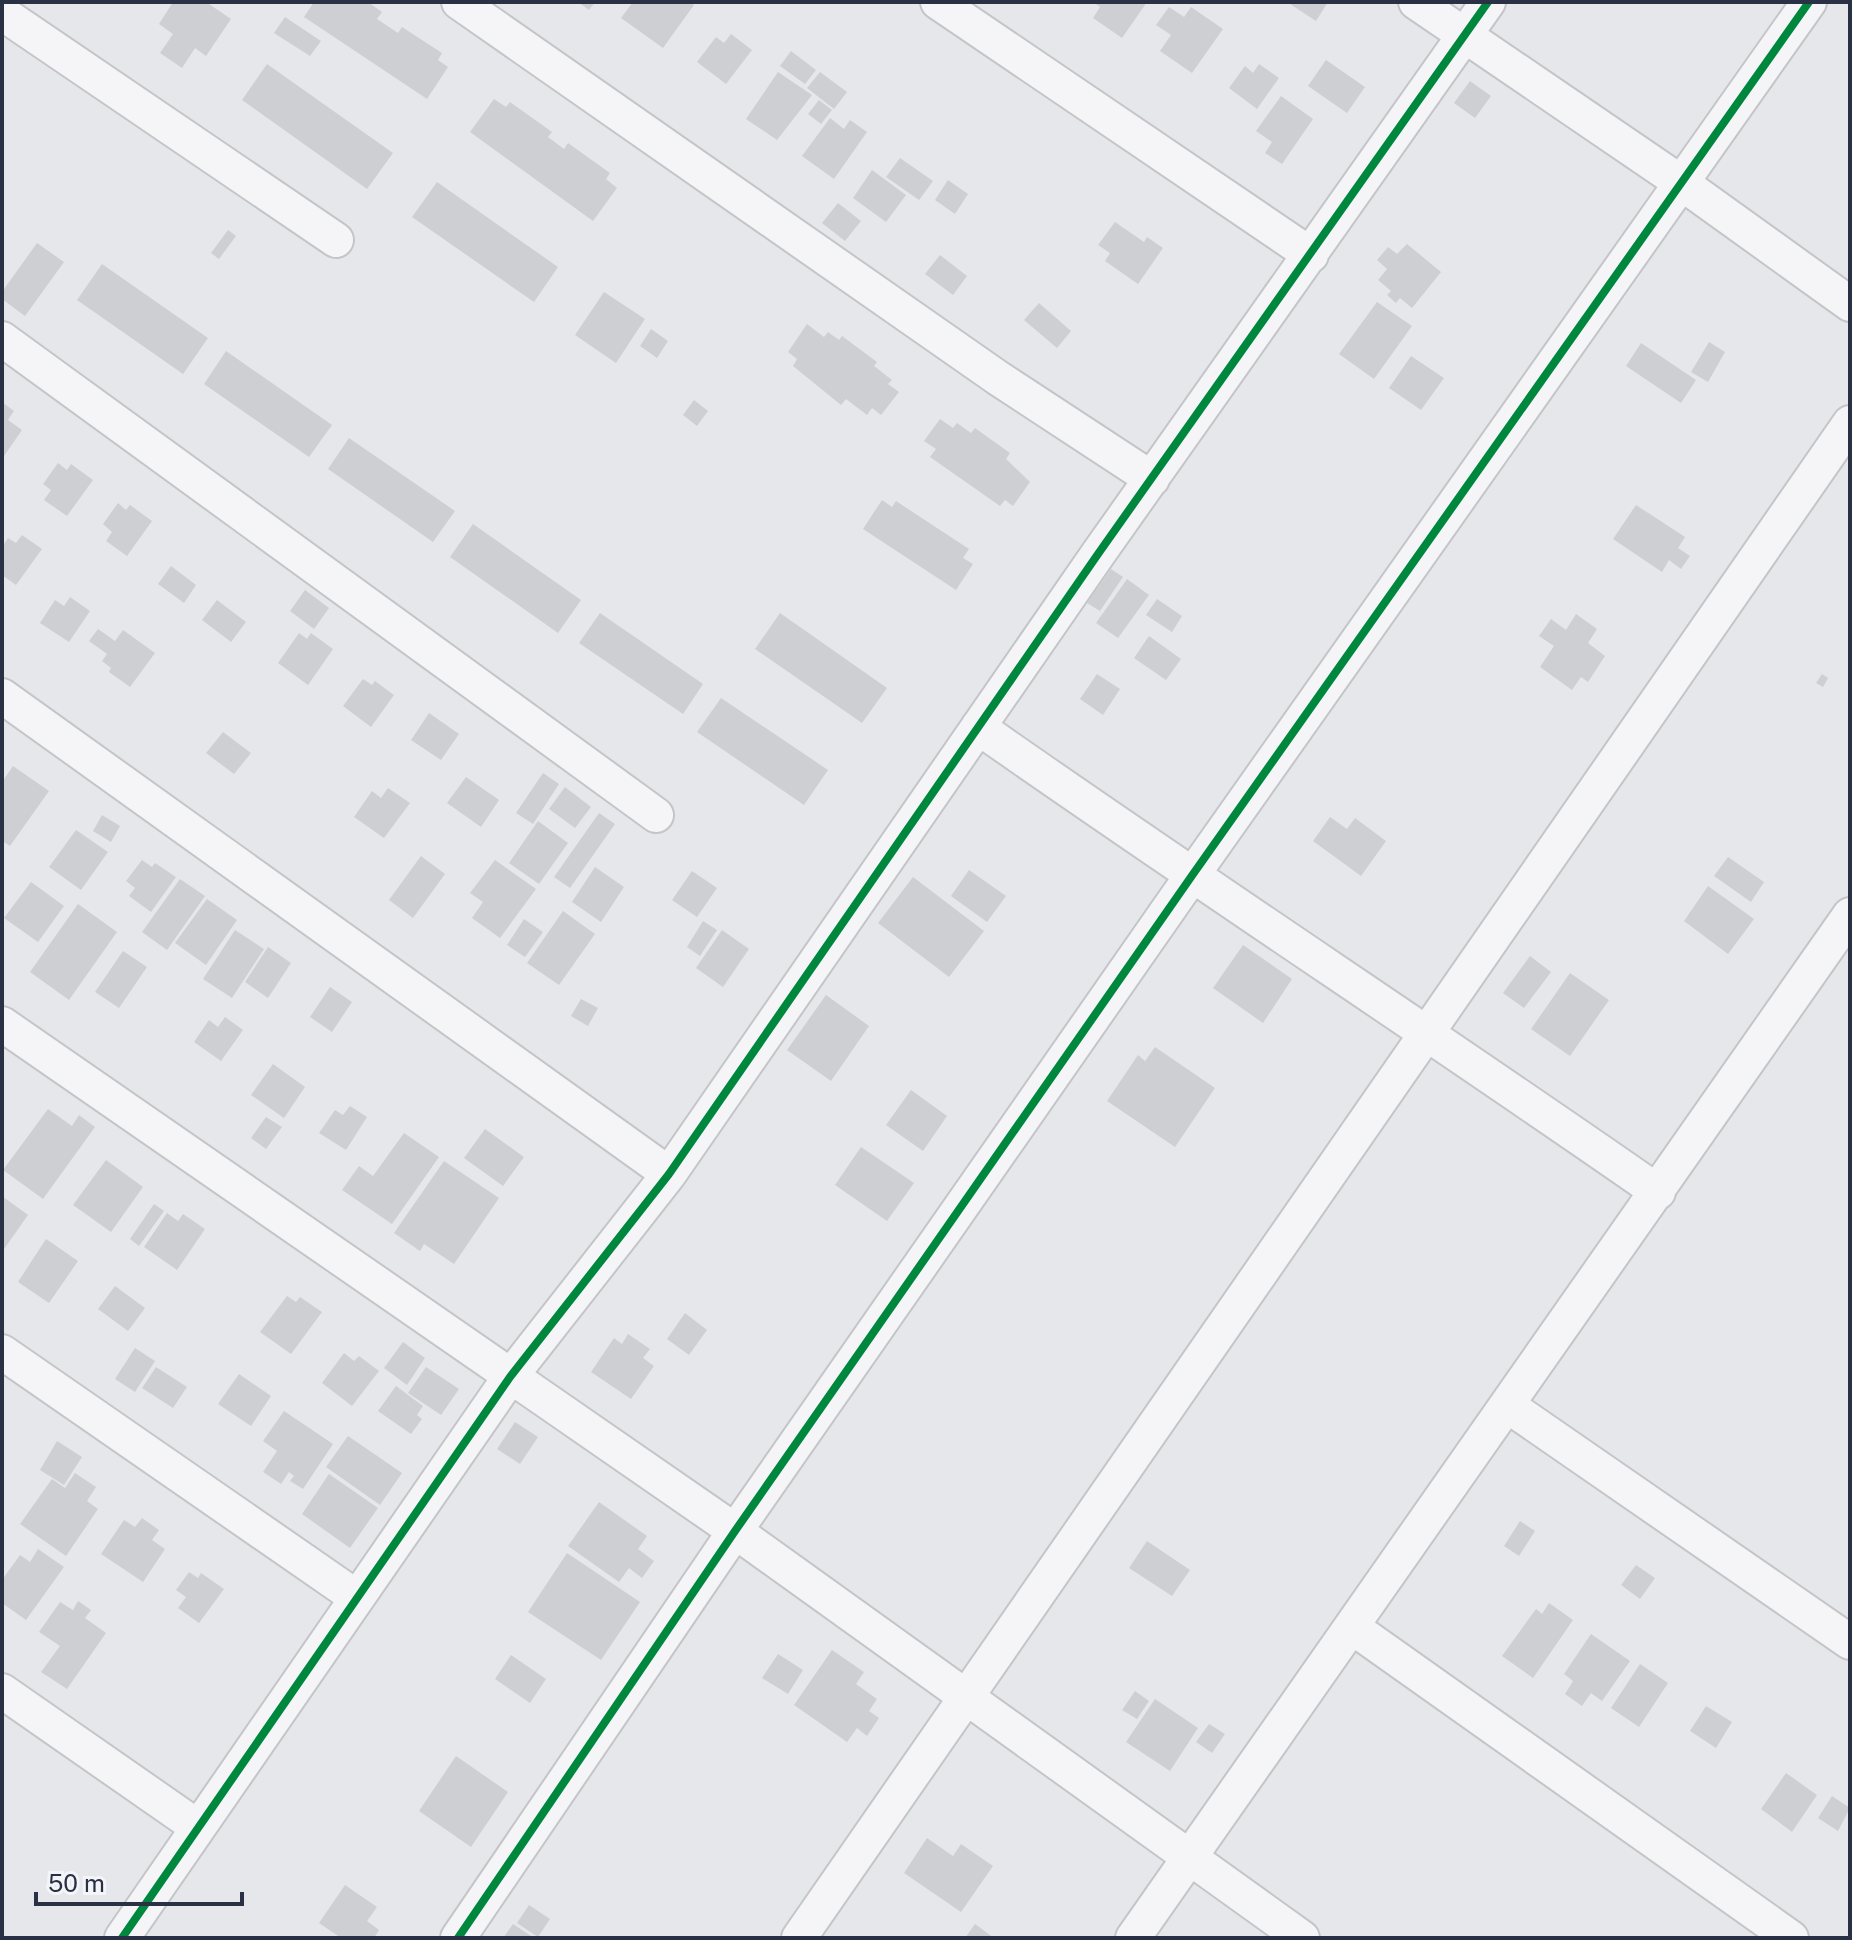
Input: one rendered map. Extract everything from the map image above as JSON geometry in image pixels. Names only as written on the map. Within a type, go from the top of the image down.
[{"type":"street","points":[[459,2],[998,378],[1152,479]]},
{"type":"street","points":[[938,2],[1311,255]]},
{"type":"street","points":[[1416,2],[1683,184],[1850,304]]},
{"type":"street","points":[[122,1938],[196,1826],[510,1377],[669,1174],[978,727],[1488,2]]},
{"type":"street","points":[[458,1938],[735,1531],[1191,877],[1809,2]]},
{"type":"street","points":[[10,18],[336,240]]},
{"type":"street","points":[[2,339],[656,815]]},
{"type":"street","points":[[799,1938],[1850,423]]},
{"type":"street","points":[[2,696],[669,1174]]},
{"type":"street","points":[[978,727],[1191,877],[1428,1032],[1658,1192]]},
{"type":"street","points":[[1133,1938],[1850,915]]},
{"type":"street","points":[[2,1024],[735,1531],[1302,1938]]},
{"type":"street","points":[[2,1352],[356,1597]]},
{"type":"street","points":[[1507,1405],[1850,1642]]},
{"type":"street","points":[[1352,1627],[1791,1938]]},
{"type":"street","points":[[2,1691],[196,1826]]},
{"type":"building","points":[[173,2],[206,2],[231,19],[206,56],[195,48],[182,68],[160,53],[173,34],[159,24]]},
{"type":"building","points":[[314,2],[368,2],[382,12],[377,19],[398,33],[402,27],[442,53],[438,60],[448,67],[427,99],[304,17]]},
{"type":"building","points":[[578,2],[595,2],[589,10]]},
{"type":"building","points":[[633,2],[690,2],[694,5],[663,48],[621,18]]},
{"type":"building","points":[[1093,2],[1147,2],[1122,38],[1093,18],[1100,7]]},
{"type":"building","points":[[1287,2],[1328,2],[1316,21]]},
{"type":"building","points":[[1169,7],[1184,17],[1191,7],[1223,29],[1192,73],[1160,51],[1171,35],[1156,25]]},
{"type":"building","points":[[285,17],[321,41],[310,56],[274,33]]},
{"type":"building","points":[[731,34],[752,50],[726,84],[697,62],[716,37],[724,43]]},
{"type":"building","points":[[791,51],[816,70],[805,84],[780,66]]},
{"type":"building","points":[[1326,60],[1365,87],[1347,113],[1308,86]]},
{"type":"building","points":[[267,64],[393,153],[367,189],[242,100]]},
{"type":"building","points":[[1259,64],[1279,78],[1257,109],[1229,88],[1245,66],[1253,73]]},
{"type":"building","points":[[778,72],[812,95],[777,140],[746,119]]},
{"type":"building","points":[[820,72],[847,92],[834,109],[807,88]]},
{"type":"building","points":[[1470,81],[1491,96],[1475,118],[1454,103]]},
{"type":"building","points":[[1281,96],[1313,119],[1282,164],[1265,153],[1272,142],[1256,131]]},
{"type":"building","points":[[494,99],[506,107],[510,102],[552,132],[548,137],[564,149],[568,143],[610,173],[606,179],[617,188],[593,221],[470,132]]},
{"type":"building","points":[[819,100],[832,110],[821,124],[808,114]]},
{"type":"building","points":[[830,118],[844,129],[850,120],[867,132],[834,179],[802,156]]},
{"type":"building","points":[[900,158],[933,181],[919,200],[886,177]]},
{"type":"building","points":[[872,170],[906,195],[886,222],[853,198]]},
{"type":"building","points":[[948,180],[968,194],[955,214],[935,200]]},
{"type":"building","points":[[437,182],[558,267],[534,302],[412,217]]},
{"type":"building","points":[[838,203],[861,221],[845,241],[822,223]]},
{"type":"building","points":[[1115,222],[1144,242],[1147,237],[1163,248],[1138,284],[1105,261],[1110,253],[1098,245]]},
{"type":"building","points":[[228,230],[236,236],[219,259],[211,253]]},
{"type":"building","points":[[37,243],[64,262],[25,316],[2,299],[2,292]]},
{"type":"building","points":[[1407,244],[1441,272],[1412,308],[1400,298],[1396,303],[1387,295],[1391,291],[1378,280],[1387,269],[1377,260],[1388,247],[1397,254]]},
{"type":"building","points":[[940,255],[967,276],[953,295],[925,274]]},
{"type":"building","points":[[102,264],[208,338],[183,374],[77,300]]},
{"type":"building","points":[[604,292],[645,319],[616,363],[575,335]]},
{"type":"building","points":[[1377,302],[1412,326],[1374,379],[1339,354]]},
{"type":"building","points":[[1039,303],[1071,331],[1057,348],[1024,320]]},
{"type":"building","points":[[807,324],[824,337],[828,332],[839,340],[842,336],[877,362],[874,366],[892,380],[888,384],[899,392],[881,415],[872,408],[867,415],[846,399],[841,405],[793,366],[797,359],[788,352]]},
{"type":"building","points":[[651,329],[668,341],[657,358],[640,346]]},
{"type":"building","points":[[1709,342],[1725,352],[1708,382],[1691,372]]},
{"type":"building","points":[[1641,343],[1696,380],[1681,403],[1626,366]]},
{"type":"building","points":[[226,351],[332,425],[309,457],[204,384]]},
{"type":"building","points":[[1411,356],[1444,378],[1421,410],[1389,388]]},
{"type":"building","points":[[694,400],[708,411],[697,426],[683,415]]},
{"type":"building","points":[[2,402],[14,411],[8,420],[22,430],[2,459]]},
{"type":"building","points":[[940,419],[953,428],[957,423],[971,433],[975,428],[1010,453],[1006,459],[1030,482],[1013,506],[1005,500],[1000,506],[930,457],[936,449],[924,441]]},
{"type":"building","points":[[349,438],[455,511],[433,542],[328,469]]},
{"type":"building","points":[[58,463],[67,470],[71,464],[93,480],[67,516],[44,500],[51,490],[43,484]]},
{"type":"building","points":[[882,500],[892,507],[896,501],[969,549],[963,558],[973,564],[956,590],[863,529]]},
{"type":"building","points":[[118,503],[126,510],[130,505],[152,521],[127,556],[106,541],[112,532],[103,524]]},
{"type":"building","points":[[1636,505],[1685,537],[1678,548],[1690,556],[1681,569],[1669,560],[1662,572],[1613,539]]},
{"type":"building","points":[[473,524],[581,600],[558,633],[450,557]]},
{"type":"building","points":[[22,535],[42,549],[16,585],[2,575],[2,547],[8,538],[16,543]]},
{"type":"building","points":[[171,566],[196,585],[184,603],[158,584]]},
{"type":"building","points":[[1111,569],[1123,577],[1100,611],[1087,603]]},
{"type":"building","points":[[1127,579],[1149,595],[1118,638],[1096,623]]},
{"type":"building","points":[[305,590],[329,608],[314,629],[290,611]]},
{"type":"building","points":[[70,597],[90,611],[69,642],[40,623],[55,600],[64,606]]},
{"type":"building","points":[[1157,599],[1182,616],[1172,632],[1146,615]]},
{"type":"building","points":[[217,600],[246,622],[231,642],[202,620]]},
{"type":"building","points":[[600,613],[703,684],[683,714],[579,643]]},
{"type":"building","points":[[780,613],[887,688],[862,723],[755,649]]},
{"type":"building","points":[[1576,614],[1597,629],[1588,643],[1605,656],[1588,682],[1581,677],[1572,690],[1540,667],[1554,646],[1539,636],[1551,619],[1566,630]]},
{"type":"building","points":[[98,629],[115,641],[123,630],[155,653],[130,687],[109,672],[111,668],[102,661],[107,654],[89,641]]},
{"type":"building","points":[[299,633],[307,639],[311,633],[333,649],[308,685],[278,663]]},
{"type":"building","points":[[1149,636],[1181,659],[1166,680],[1134,658]]},
{"type":"building","points":[[1097,674],[1120,689],[1103,715],[1080,699]]},
{"type":"building","points":[[1822,674],[1828,678],[1823,687],[1816,683]]},
{"type":"building","points":[[363,679],[372,685],[375,681],[394,695],[371,727],[343,706]]},
{"type":"building","points":[[721,698],[828,770],[804,805],[697,732]]},
{"type":"building","points":[[429,713],[459,734],[441,760],[411,740]]},
{"type":"building","points":[[223,732],[251,753],[234,774],[206,753]]},
{"type":"building","points":[[13,766],[49,791],[10,846],[2,841],[2,782]]},
{"type":"building","points":[[543,773],[559,784],[533,824],[516,813]]},
{"type":"building","points":[[466,777],[499,800],[481,827],[447,803]]},
{"type":"building","points":[[565,787],[591,807],[575,828],[549,809]]},
{"type":"building","points":[[388,788],[410,803],[384,838],[354,817],[372,791],[381,798]]},
{"type":"building","points":[[599,813],[615,824],[570,888],[554,877]]},
{"type":"building","points":[[102,815],[120,826],[111,842],[93,831]]},
{"type":"building","points":[[1330,817],[1347,829],[1355,818],[1386,841],[1361,876],[1313,841]]},
{"type":"building","points":[[538,821],[568,843],[539,884],[509,863]]},
{"type":"building","points":[[76,830],[108,852],[81,890],[49,867]]},
{"type":"building","points":[[421,856],[445,874],[413,918],[389,900]]},
{"type":"building","points":[[1728,857],[1764,882],[1751,902],[1714,876]]},
{"type":"building","points":[[142,860],[152,867],[155,863],[176,877],[151,912],[129,896],[135,888],[126,881]]},
{"type":"building","points":[[495,860],[536,889],[500,938],[472,918],[483,902],[470,893]]},
{"type":"building","points":[[595,867],[624,887],[601,922],[572,902]]},
{"type":"building","points":[[969,870],[1006,896],[987,922],[951,896]]},
{"type":"building","points":[[692,871],[717,888],[697,917],[672,900]]},
{"type":"building","points":[[913,877],[984,931],[949,977],[878,923]]},
{"type":"building","points":[[180,879],[205,896],[167,950],[142,932]]},
{"type":"building","points":[[31,882],[64,906],[38,942],[4,918]]},
{"type":"building","points":[[1708,886],[1754,919],[1728,954],[1684,921]]},
{"type":"building","points":[[207,899],[237,920],[206,965],[175,943]]},
{"type":"building","points":[[78,904],[117,932],[69,1000],[30,972]]},
{"type":"building","points":[[563,911],[595,934],[559,985],[527,963]]},
{"type":"building","points":[[524,919],[543,932],[525,957],[507,945]]},
{"type":"building","points":[[703,921],[717,930],[700,956],[687,947]]},
{"type":"building","points":[[235,930],[264,949],[232,998],[203,979]]},
{"type":"building","points":[[722,930],[749,949],[723,987],[696,968]]},
{"type":"building","points":[[1243,945],[1292,979],[1263,1023],[1213,988]]},
{"type":"building","points":[[268,947],[291,963],[268,998],[245,982]]},
{"type":"building","points":[[123,951],[147,967],[119,1008],[95,992]]},
{"type":"building","points":[[1530,956],[1551,972],[1524,1008],[1503,993]]},
{"type":"building","points":[[1570,973],[1609,1000],[1570,1056],[1531,1029]]},
{"type":"building","points":[[330,987],[352,1002],[332,1032],[310,1017]]},
{"type":"building","points":[[826,995],[869,1026],[831,1081],[787,1050]]},
{"type":"building","points":[[581,999],[598,1008],[588,1026],[571,1016]]},
{"type":"building","points":[[225,1017],[243,1030],[221,1061],[194,1042],[209,1020],[218,1027]]},
{"type":"building","points":[[1155,1047],[1215,1088],[1175,1147],[1107,1101],[1138,1055],[1145,1061]]},
{"type":"building","points":[[273,1064],[305,1087],[284,1118],[251,1095]]},
{"type":"building","points":[[911,1090],[947,1116],[923,1151],[886,1125]]},
{"type":"building","points":[[350,1106],[367,1117],[346,1150],[319,1133],[335,1110],[343,1115]]},
{"type":"building","points":[[48,1109],[72,1126],[79,1115],[95,1127],[43,1199],[3,1170]]},
{"type":"building","points":[[266,1117],[282,1127],[266,1149],[251,1138]]},
{"type":"building","points":[[485,1129],[524,1157],[503,1186],[464,1158]]},
{"type":"building","points":[[404,1133],[439,1157],[392,1224],[342,1190],[359,1166],[373,1176]]},
{"type":"building","points":[[861,1147],[914,1183],[887,1221],[835,1185]]},
{"type":"building","points":[[106,1160],[143,1187],[111,1232],[73,1205]]},
{"type":"building","points":[[444,1161],[499,1198],[454,1264],[424,1244],[420,1251],[394,1233]]},
{"type":"building","points":[[2,1196],[28,1215],[2,1252]]},
{"type":"building","points":[[154,1204],[164,1211],[139,1246],[130,1239]]},
{"type":"building","points":[[167,1213],[178,1221],[183,1214],[205,1229],[177,1270],[144,1247]]},
{"type":"building","points":[[46,1239],[78,1261],[49,1303],[18,1282]]},
{"type":"building","points":[[115,1286],[145,1308],[128,1331],[98,1309]]},
{"type":"building","points":[[287,1296],[296,1302],[300,1297],[322,1312],[291,1354],[260,1332]]},
{"type":"building","points":[[685,1313],[707,1330],[689,1355],[667,1339]]},
{"type":"building","points":[[628,1334],[650,1349],[643,1358],[654,1366],[631,1399],[591,1372],[614,1338],[622,1344]]},
{"type":"building","points":[[403,1342],[425,1358],[407,1385],[384,1368]]},
{"type":"building","points":[[135,1348],[155,1361],[135,1392],[115,1379]]},
{"type":"building","points":[[344,1353],[354,1361],[359,1356],[379,1371],[352,1406],[322,1383]]},
{"type":"building","points":[[156,1367],[187,1387],[173,1408],[142,1388]]},
{"type":"building","points":[[426,1367],[459,1389],[441,1415],[408,1393]]},
{"type":"building","points":[[239,1374],[271,1396],[251,1426],[218,1404]]},
{"type":"building","points":[[396,1386],[423,1406],[417,1415],[422,1419],[411,1434],[378,1411]]},
{"type":"building","points":[[284,1411],[333,1444],[303,1489],[290,1481],[294,1476],[289,1472],[281,1484],[263,1472],[277,1451],[263,1441]]},
{"type":"building","points":[[515,1422],[538,1437],[520,1464],[497,1449]]},
{"type":"building","points":[[348,1436],[402,1473],[380,1505],[326,1467]]},
{"type":"building","points":[[57,1441],[82,1457],[64,1485],[40,1470]]},
{"type":"building","points":[[75,1473],[96,1487],[87,1501],[98,1509],[66,1556],[20,1524],[52,1479],[65,1488]]},
{"type":"building","points":[[329,1474],[378,1508],[350,1548],[302,1514]]},
{"type":"building","points":[[599,1502],[647,1536],[638,1549],[654,1561],[642,1578],[629,1568],[619,1582],[568,1546]]},
{"type":"building","points":[[142,1518],[159,1530],[152,1540],[165,1549],[143,1582],[101,1554],[124,1520],[135,1527]]},
{"type":"building","points":[[1520,1521],[1535,1531],[1519,1556],[1504,1546]]},
{"type":"building","points":[[1147,1541],[1190,1570],[1172,1596],[1129,1568]]},
{"type":"building","points":[[38,1549],[64,1567],[26,1620],[2,1603],[2,1580],[20,1555],[30,1562]]},
{"type":"building","points":[[567,1553],[640,1602],[601,1660],[528,1612]]},
{"type":"building","points":[[1636,1565],[1655,1578],[1640,1599],[1621,1585]]},
{"type":"building","points":[[189,1572],[198,1578],[201,1573],[224,1589],[199,1623],[178,1608],[186,1597],[176,1590]]},
{"type":"building","points":[[78,1601],[91,1610],[85,1618],[106,1633],[67,1689],[41,1672],[60,1646],[39,1632],[60,1602],[73,1610]]},
{"type":"building","points":[[1549,1603],[1573,1620],[1533,1678],[1502,1656],[1536,1609],[1542,1614]]},
{"type":"building","points":[[1591,1634],[1630,1661],[1602,1701],[1591,1693],[1582,1706],[1565,1694],[1573,1681],[1564,1674]]},
{"type":"building","points":[[832,1650],[864,1672],[856,1684],[877,1699],[869,1711],[879,1718],[867,1736],[857,1728],[847,1742],[794,1705]]},
{"type":"building","points":[[778,1654],[803,1670],[788,1694],[762,1678]]},
{"type":"building","points":[[511,1655],[546,1679],[530,1703],[495,1679]]},
{"type":"building","points":[[1640,1664],[1668,1683],[1639,1727],[1611,1708]]},
{"type":"building","points":[[1135,1691],[1149,1701],[1137,1719],[1122,1710]]},
{"type":"building","points":[[1155,1699],[1198,1728],[1170,1771],[1126,1742]]},
{"type":"building","points":[[1706,1706],[1732,1722],[1716,1748],[1690,1731]]},
{"type":"building","points":[[1209,1724],[1225,1734],[1212,1753],[1196,1742]]},
{"type":"building","points":[[456,1756],[508,1792],[471,1847],[419,1811]]},
{"type":"building","points":[[1786,1773],[1817,1795],[1792,1832],[1761,1809]]},
{"type":"building","points":[[1832,1796],[1850,1808],[1838,1831],[1818,1818]]},
{"type":"building","points":[[927,1838],[953,1856],[961,1844],[993,1866],[961,1912],[904,1873]]},
{"type":"building","points":[[345,1885],[377,1907],[367,1921],[379,1930],[374,1938],[341,1938],[319,1923]]},
{"type":"building","points":[[529,1905],[550,1919],[538,1937],[517,1923]]},
{"type":"building","points":[[513,1924],[534,1938],[503,1938]]},
{"type":"building","points":[[975,1924],[994,1938],[965,1938]]},
{"type":"cycle path","points":[[122,1938],[510,1377],[669,1174],[1098,554],[1488,2]]},
{"type":"cycle path","points":[[458,1938],[735,1531],[1191,877],[1809,2]]}]
